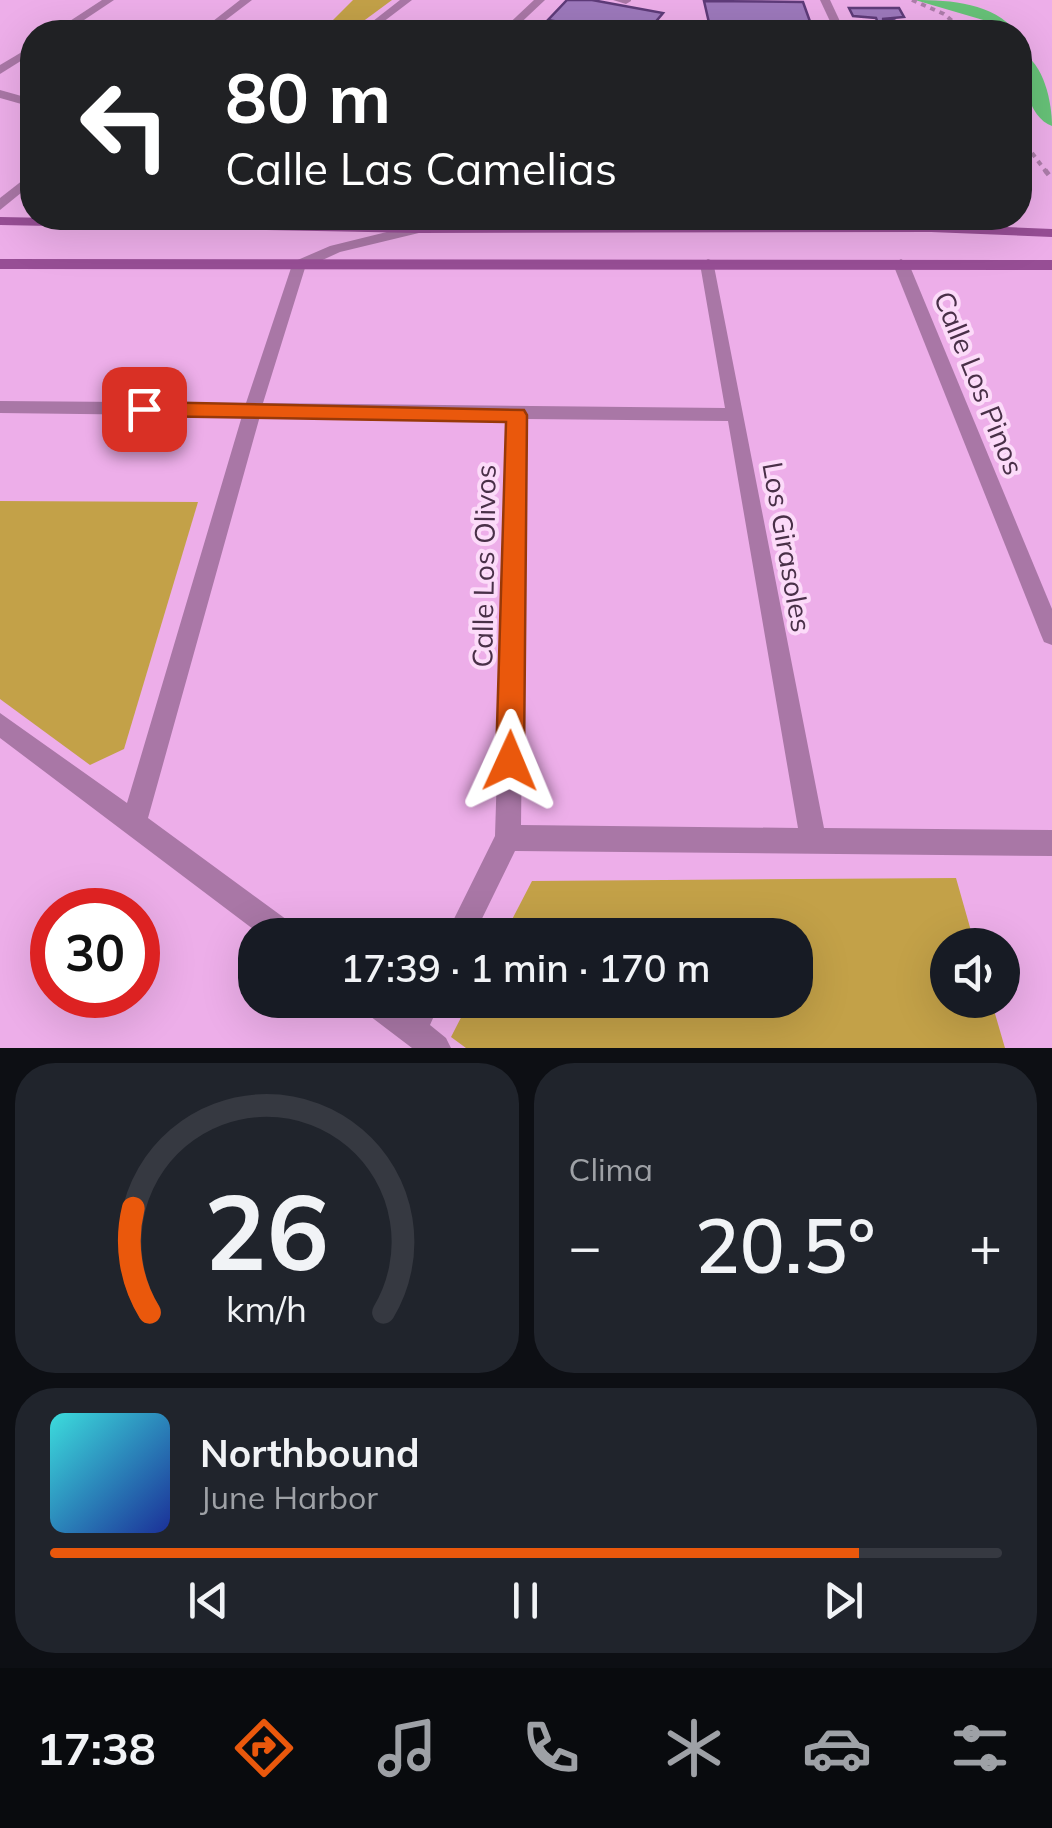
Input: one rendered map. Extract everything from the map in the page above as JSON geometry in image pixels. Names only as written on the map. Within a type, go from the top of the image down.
[{"type":"main road","points":[[1015,230],[1052,233]]},
{"type":"main road","points":[[0,264],[1052,265]]},
{"type":"street","points":[[77,20],[109,0]]},
{"type":"street","points":[[220,20],[247,0]]},
{"type":"street","points":[[380,20],[407,0]]},
{"type":"street","points":[[518,20],[540,0]]},
{"type":"street","points":[[0,206],[20,188]]},
{"type":"street","points":[[134,823],[298,265],[396,230]]},
{"type":"street","name":"Los Girasoles","points":[[708,264],[813,840]]},
{"type":"street","name":"Calle Los Pinos","points":[[901,264],[1052,635]]},
{"type":"street","points":[[0,407],[735,415]]},
{"type":"street","name":"Calle Los Olivos","points":[[508,838],[517,415]]},
{"type":"street","points":[[0,724],[261,918]]},
{"type":"street","points":[[468,918],[508,838],[1052,842]]},
{"type":"street","points":[[396,1018],[424,1039]]},
{"type":"path","points":[[912,0],[951,20]]},
{"type":"path","points":[[1032,153],[1052,179]]},
{"type":"shaded area","points":[[353,0],[392,0],[365,20],[333,20]]},
{"type":"shaded area","points":[[0,501],[198,502],[124,749],[90,765],[0,699]]},
{"type":"shaded area","points":[[956,878],[970,928],[930,928],[930,1018],[996,1018],[1005,1048],[466,1048],[451,1037],[461,1018],[813,1018],[813,918],[513,918],[532,881]]},
{"type":"building","points":[[567,0],[592,0],[663,13],[657,20],[548,20]]},
{"type":"building","points":[[704,1],[803,2],[809,20],[708,20]]},
{"type":"building","points":[[849,8],[899,8],[904,17],[877,20],[853,16]]},
{"type":"waterway","points":[[924,0],[998,20]]},
{"type":"waterway","points":[[1032,81],[1052,120]]},
{"type":"route","points":[[144,409],[517,415],[510,761]]}]
